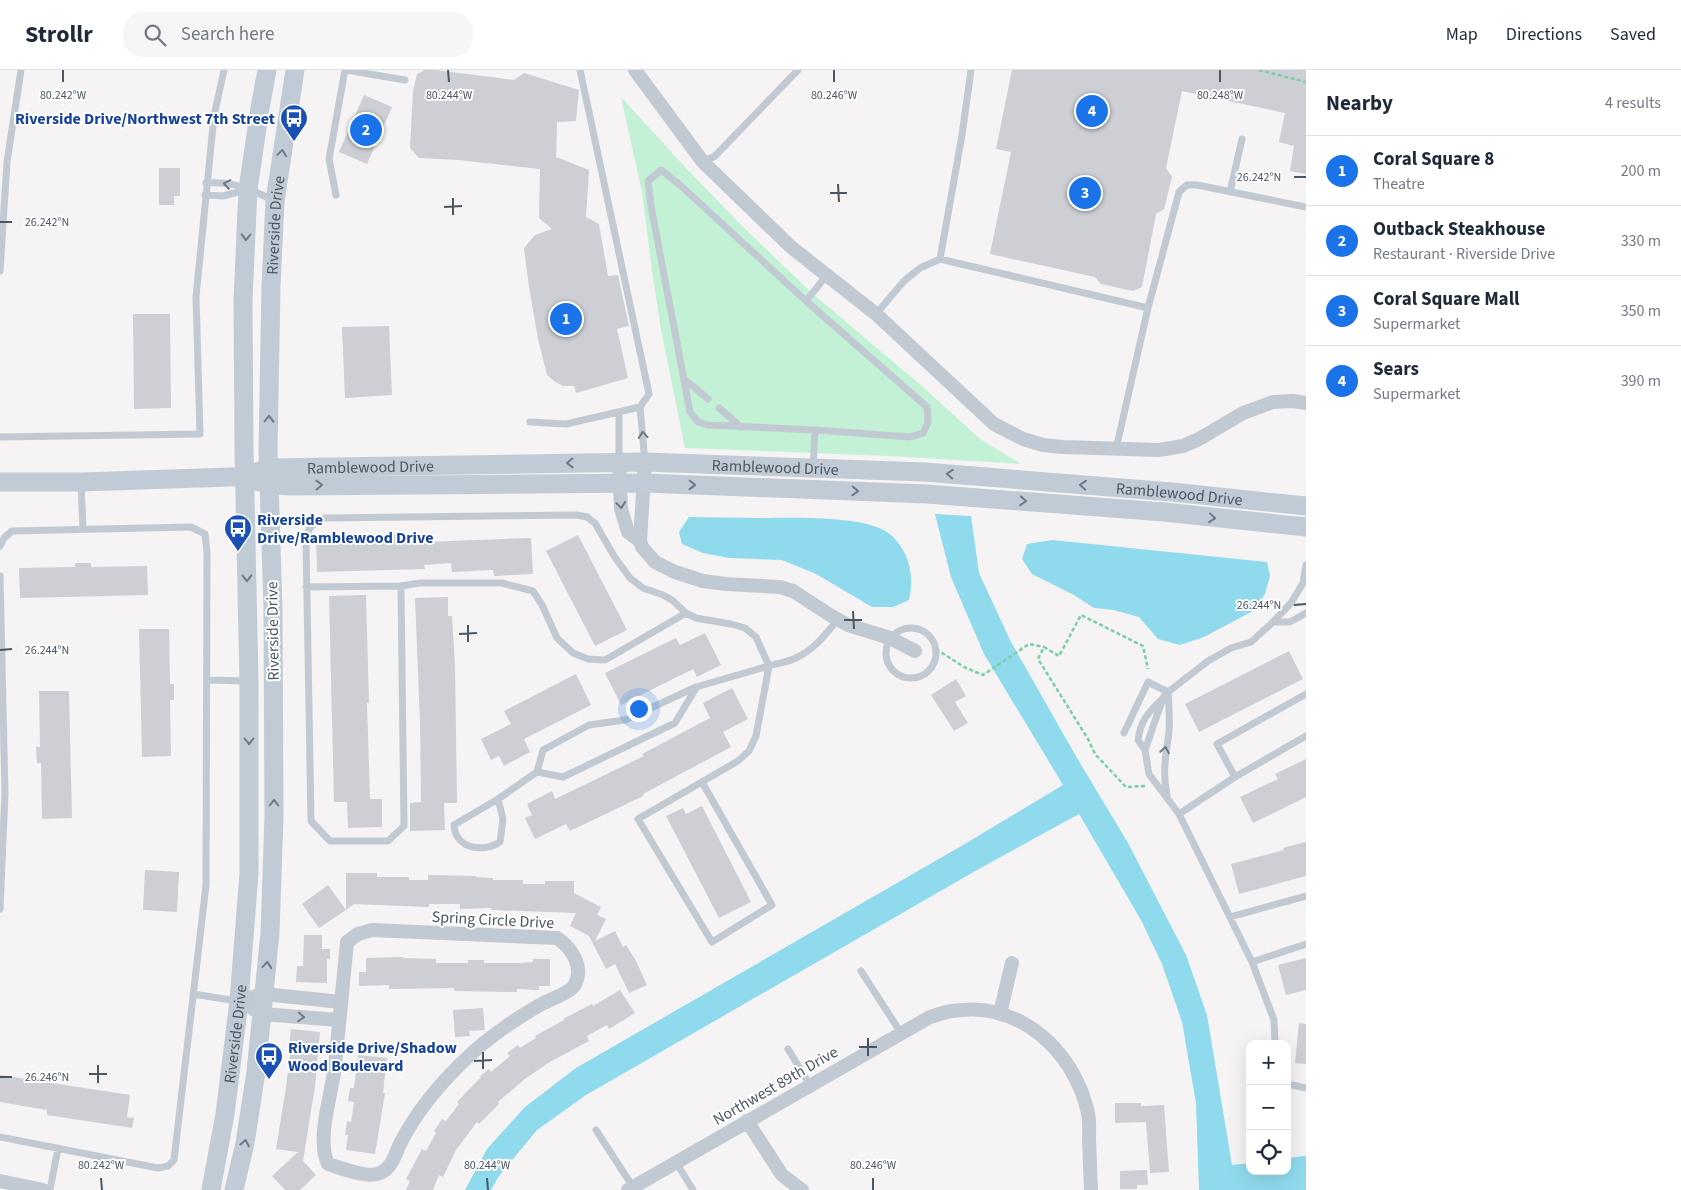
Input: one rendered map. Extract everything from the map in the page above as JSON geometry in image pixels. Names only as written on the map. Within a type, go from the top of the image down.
[{"type":"street","name":"Riverside Drive","points":[[211,1190],[225,1114],[239,1002],[249,873],[249,681],[244,477],[243,300],[248,189],[267,70]]},
{"type":"street","name":"Riverside Drive","points":[[234,1190],[246,1143],[270,933],[274,817],[270,476],[271,286],[275,201],[295,70]]},
{"type":"street","points":[[635,70],[703,162],[791,247],[876,314],[994,424],[1003,430],[1043,445],[1159,450],[1183,446],[1199,439],[1243,413],[1273,402],[1292,401],[1306,403]]},
{"type":"street","points":[[619,462],[621,509],[628,532],[640,541]]},
{"type":"street","points":[[645,462],[640,541],[655,562],[675,572],[703,581],[780,587],[793,591],[838,619],[890,638],[915,651]]},
{"type":"street","name":"Ramblewood Drive","points":[[0,482],[81,482],[244,477],[645,462],[924,472],[1172,492],[1306,506]]},
{"type":"street","name":"Ramblewood Drive","points":[[270,476],[644,483],[926,494],[1164,512],[1306,527]]},
{"type":"street","name":"Spring Circle Drive","points":[[372,930],[557,938],[566,944],[574,954],[577,965],[578,978],[573,988],[537,1007],[506,1027],[472,1053],[442,1084],[417,1116],[400,1143],[391,1165],[382,1173],[369,1175],[328,1164],[323,1155],[323,1140],[335,1068],[341,1002],[347,942],[358,934],[372,930]]},
{"type":"street","points":[[1000,1013],[1012,963]]},
{"type":"street","points":[[239,1002],[264,994],[341,1002]]},
{"type":"street","points":[[239,1002],[262,1014],[340,1020]]},
{"type":"street","name":"Northwest 89th Drive","points":[[631,1188],[930,1017],[952,1011],[975,1010],[1000,1013],[1031,1028],[1052,1043],[1068,1063],[1081,1090],[1088,1115],[1091,1190]]},
{"type":"street","points":[[747,1121],[782,1175],[802,1190]]},
{"type":"street","points":[[0,1181],[43,1190]]},
{"type":"lane","points":[[0,271],[3,162],[21,70]]},
{"type":"lane","points":[[0,437],[200,434],[196,297],[214,116],[224,70]]},
{"type":"lane","points":[[336,195],[329,159],[346,70],[405,80]]},
{"type":"lane","points":[[580,70],[649,394],[640,407],[645,462]]},
{"type":"lane","points":[[703,162],[715,156],[798,70]]},
{"type":"lane","points":[[940,259],[959,154],[971,70]]},
{"type":"lane","points":[[1230,192],[1242,139]]},
{"type":"lane","points":[[660,170],[680,185],[806,301],[927,407],[928,422],[923,433],[910,437],[708,425],[698,422],[690,412],[684,379],[651,206],[648,181],[660,170]]},
{"type":"lane","points":[[206,183],[224,182],[248,189],[275,201]]},
{"type":"lane","points":[[1116,449],[1148,308],[1179,192],[1187,185],[1197,185],[1306,207]]},
{"type":"lane","points":[[205,195],[223,196],[248,189]]},
{"type":"lane","points":[[876,314],[904,281],[920,268],[940,259],[1148,308]]},
{"type":"lane","points":[[806,301],[827,275]]},
{"type":"lane","points":[[684,379],[708,399]]},
{"type":"lane","points":[[530,422],[566,424],[640,407]]},
{"type":"lane","points":[[719,408],[741,427]]},
{"type":"lane","points":[[619,412],[619,462]]},
{"type":"lane","points":[[813,468],[815,430]]},
{"type":"lane","points":[[81,482],[83,530]]},
{"type":"lane","points":[[401,586],[404,826],[388,841],[330,841],[311,821],[306,587],[307,530],[313,523],[324,518],[576,515],[587,517],[595,523],[614,556],[630,578],[643,588],[663,594],[686,613],[696,618],[745,628],[756,637],[769,666],[756,736],[749,752],[738,761],[638,819],[712,942],[772,905],[702,782]]},
{"type":"lane","points":[[0,546],[4,538],[12,531],[191,527],[205,534],[208,552],[206,885],[174,1160],[168,1166],[158,1168],[0,1137]]},
{"type":"lane","points":[[1146,750],[1138,740],[1139,730],[1145,716],[1165,695],[1208,661],[1231,648],[1251,642],[1273,622],[1291,603],[1303,583],[1306,565]]},
{"type":"lane","points":[[0,576],[2,769],[5,793],[0,909]]},
{"type":"lane","points":[[306,587],[401,586],[420,583],[502,583],[533,591],[542,604],[557,638],[573,653],[588,658],[605,660],[686,613]]},
{"type":"lane","points":[[1273,622],[1290,622],[1306,613]]},
{"type":"lane","points":[[498,799],[503,819],[500,842],[489,847],[480,848],[463,844],[454,832],[454,826],[537,772],[543,750],[589,724],[625,720],[696,687],[796,658],[810,650],[838,619]]},
{"type":"lane","points":[[916,628],[929,634],[936,649],[935,661],[927,672],[920,676],[906,677],[894,671],[889,665],[886,651],[890,638],[902,629],[916,628]]},
{"type":"lane","points":[[207,680],[249,681]]},
{"type":"lane","points":[[1124,733],[1148,682],[1165,695],[1169,731],[1164,758],[1163,779],[1167,798]]},
{"type":"lane","points":[[537,772],[563,777],[675,723],[696,687]]},
{"type":"lane","points":[[1236,777],[1217,744],[1306,694]]},
{"type":"lane","points":[[1165,695],[1146,750],[1149,774],[1179,814],[1252,962],[1274,1020],[1275,1040]]},
{"type":"lane","points":[[1179,814],[1236,777],[1306,736]]},
{"type":"lane","points":[[1230,917],[1306,896]]},
{"type":"lane","points":[[1252,962],[1306,944]]},
{"type":"lane","points":[[861,971],[901,1033]]},
{"type":"lane","points":[[193,994],[239,1002]]},
{"type":"lane","points":[[788,1049],[810,1085]]},
{"type":"lane","points":[[1291,1085],[1306,1088]]},
{"type":"lane","points":[[596,1130],[631,1188]]},
{"type":"lane","points":[[50,1190],[58,1148]]},
{"type":"lane","points":[[676,1162],[693,1190]]},
{"type":"path","points":[[1259,70],[1306,82]]},
{"type":"path","points":[[936,649],[964,667],[983,675],[1028,644],[1044,648],[1059,656],[1081,615],[1143,646],[1148,669]]},
{"type":"path","points":[[1044,648],[1038,659],[1088,738],[1095,754],[1126,787],[1147,786]]},
{"type":"green space","points":[[621,97],[744,228],[813,294],[923,387],[980,439],[1021,464],[890,456],[685,448],[661,330],[642,192]]},
{"type":"water","points":[[935,514],[971,516],[979,573],[1011,642],[1128,843],[1186,955],[1207,1015],[1232,1165],[1246,1163],[1246,1175],[1291,1175],[1291,1158],[1306,1156],[1306,1190],[1199,1190],[1196,1103],[1182,1022],[1162,964],[1141,920],[1079,814],[977,870],[586,1095],[537,1130],[499,1176],[491,1190],[465,1190],[487,1149],[525,1107],[576,1068],[963,845],[1063,785],[984,654],[951,577]]},
{"type":"water","points":[[689,517],[825,519],[843,520],[875,527],[887,532],[895,539],[905,554],[909,563],[911,582],[909,600],[893,607],[872,607],[816,574],[782,560],[729,558],[703,553],[682,544],[679,532]]},
{"type":"water","points":[[1052,540],[1267,562],[1270,576],[1265,594],[1253,611],[1204,637],[1180,645],[1158,639],[1139,617],[1114,610],[1094,608],[1074,595],[1032,574],[1022,559],[1027,544]]},
{"type":"building","points":[[425,70],[514,80],[524,73],[579,90],[576,121],[557,122],[556,157],[589,170],[586,217],[599,224],[608,276],[618,275],[629,326],[617,329],[628,378],[576,393],[574,386],[563,386],[547,375],[538,339],[524,248],[535,235],[552,229],[539,218],[540,169],[459,160],[419,158],[410,148],[413,91],[417,74]]},
{"type":"building","points":[[1012,70],[1306,70],[1306,174],[1290,171],[1294,146],[1279,142],[1285,113],[1182,91],[1166,168],[1172,177],[1164,209],[1156,214],[1142,287],[1133,291],[1101,284],[1095,277],[990,254],[1011,152],[996,149]]},
{"type":"building","points":[[364,95],[392,107],[367,164],[339,152]]},
{"type":"building","points":[[159,168],[180,168],[180,196],[174,196],[174,205],[159,205]]},
{"type":"building","points":[[133,314],[170,314],[171,408],[134,409]]},
{"type":"building","points":[[389,326],[392,395],[345,398],[342,327]]},
{"type":"building","points":[[424,533],[424,542],[531,538],[533,574],[494,576],[493,570],[452,572],[451,563],[424,565],[425,569],[317,572],[316,537]]},
{"type":"building","points":[[578,535],[627,630],[595,646],[546,551]]},
{"type":"building","points":[[75,563],[91,563],[91,567],[147,566],[148,595],[20,598],[19,568],[75,567]]},
{"type":"building","points":[[366,595],[370,799],[382,799],[382,827],[348,828],[347,802],[334,802],[329,596]]},
{"type":"building","points":[[448,597],[448,616],[452,616],[455,666],[457,803],[444,803],[445,830],[410,831],[410,803],[421,802],[415,598]]},
{"type":"building","points":[[139,629],[169,629],[170,684],[174,684],[174,700],[170,700],[171,756],[142,757]]},
{"type":"building","points":[[705,633],[721,665],[697,677],[693,669],[621,705],[605,673],[676,638],[680,645]]},
{"type":"building","points":[[1289,651],[1303,679],[1199,732],[1185,704]]},
{"type":"building","points":[[576,674],[591,705],[524,739],[530,752],[504,766],[499,756],[491,760],[481,739],[511,724],[504,711]]},
{"type":"building","points":[[956,679],[966,696],[955,702],[968,723],[954,731],[931,695]]},
{"type":"building","points":[[732,688],[748,719],[723,732],[731,747],[643,794],[643,796],[570,831],[566,824],[535,839],[525,818],[532,815],[527,804],[552,791],[555,799],[644,756],[642,754],[710,718],[703,703]]},
{"type":"building","points":[[39,691],[69,691],[72,818],[42,819],[41,763],[37,763],[36,747],[40,747]]},
{"type":"building","points":[[1306,759],[1306,797],[1253,823],[1240,797],[1278,779],[1275,774]]},
{"type":"building","points":[[702,806],[751,902],[719,918],[666,816],[683,808],[686,814]]},
{"type":"building","points":[[1306,842],[1306,876],[1239,894],[1231,864]]},
{"type":"building","points":[[145,870],[179,872],[177,912],[143,910]]},
{"type":"building","points":[[346,873],[377,873],[377,877],[409,877],[409,880],[428,880],[428,875],[476,876],[493,878],[493,880],[523,880],[523,884],[545,884],[545,881],[574,881],[574,893],[601,907],[597,915],[606,919],[595,941],[615,931],[623,947],[626,945],[636,961],[647,985],[629,993],[615,964],[606,969],[589,936],[570,926],[576,913],[491,910],[491,908],[460,909],[460,904],[429,904],[429,907],[354,904],[346,910]]},
{"type":"building","points":[[328,885],[346,910],[319,928],[302,904]]},
{"type":"building","points":[[304,935],[322,935],[322,949],[330,949],[330,959],[327,959],[327,983],[296,982],[297,966],[303,966]]},
{"type":"building","points":[[403,957],[436,959],[436,963],[468,963],[468,960],[484,960],[484,963],[520,963],[533,962],[533,959],[550,959],[550,986],[539,986],[539,990],[517,989],[517,992],[454,991],[454,988],[389,989],[389,985],[359,986],[359,972],[366,972],[366,958]]},
{"type":"building","points":[[1306,958],[1306,990],[1286,995],[1278,965]]},
{"type":"building","points":[[620,990],[635,1013],[609,1029],[607,1025],[587,1036],[589,1041],[548,1063],[525,1079],[498,1102],[499,1104],[479,1124],[477,1122],[456,1150],[443,1177],[439,1175],[433,1190],[406,1190],[410,1181],[406,1179],[422,1149],[426,1151],[436,1133],[434,1131],[442,1119],[446,1121],[459,1104],[457,1102],[480,1076],[489,1069],[491,1072],[510,1056],[507,1053],[518,1045],[520,1048],[536,1038],[535,1036],[563,1019],[592,1004],[593,1006]]},
{"type":"building","points":[[483,1008],[485,1030],[469,1031],[470,1036],[455,1037],[453,1010]]},
{"type":"building","points":[[1299,1023],[1306,1024],[1306,1064],[1295,1063]]},
{"type":"building","points":[[291,1029],[320,1032],[315,1086],[303,1161],[316,1175],[300,1190],[285,1190],[272,1176],[298,1152],[276,1149],[291,1047],[289,1047]]},
{"type":"building","points":[[358,1055],[387,1058],[383,1093],[385,1093],[375,1154],[346,1150],[348,1135],[345,1135],[347,1121],[351,1122],[354,1102],[348,1101],[350,1088],[354,1088]]},
{"type":"building","points":[[0,1075],[130,1095],[127,1117],[134,1118],[132,1128],[47,1115],[47,1110],[0,1102]]},
{"type":"building","points":[[1115,1103],[1141,1103],[1141,1106],[1164,1105],[1169,1172],[1150,1173],[1146,1122],[1115,1123]]},
{"type":"building","points":[[1147,1170],[1148,1185],[1137,1185],[1137,1189],[1120,1189],[1120,1171]]},
{"type":"place","name":"Sears","points":[[1092,111]]},
{"type":"place","name":"Outback Steakhouse","points":[[366,130]]},
{"type":"place","name":"Riverside Drive/Northwest 7th Street","points":[[294,142]]},
{"type":"place","name":"Coral Square Mall","points":[[1085,193]]},
{"type":"place","name":"Coral Square 8","points":[[566,319]]},
{"type":"place","name":"Riverside Drive/Ramblewood Drive","points":[[238,552]]},
{"type":"place","name":"Riverside Drive/Shadow Wood Boulevard","points":[[269,1080]]}]
